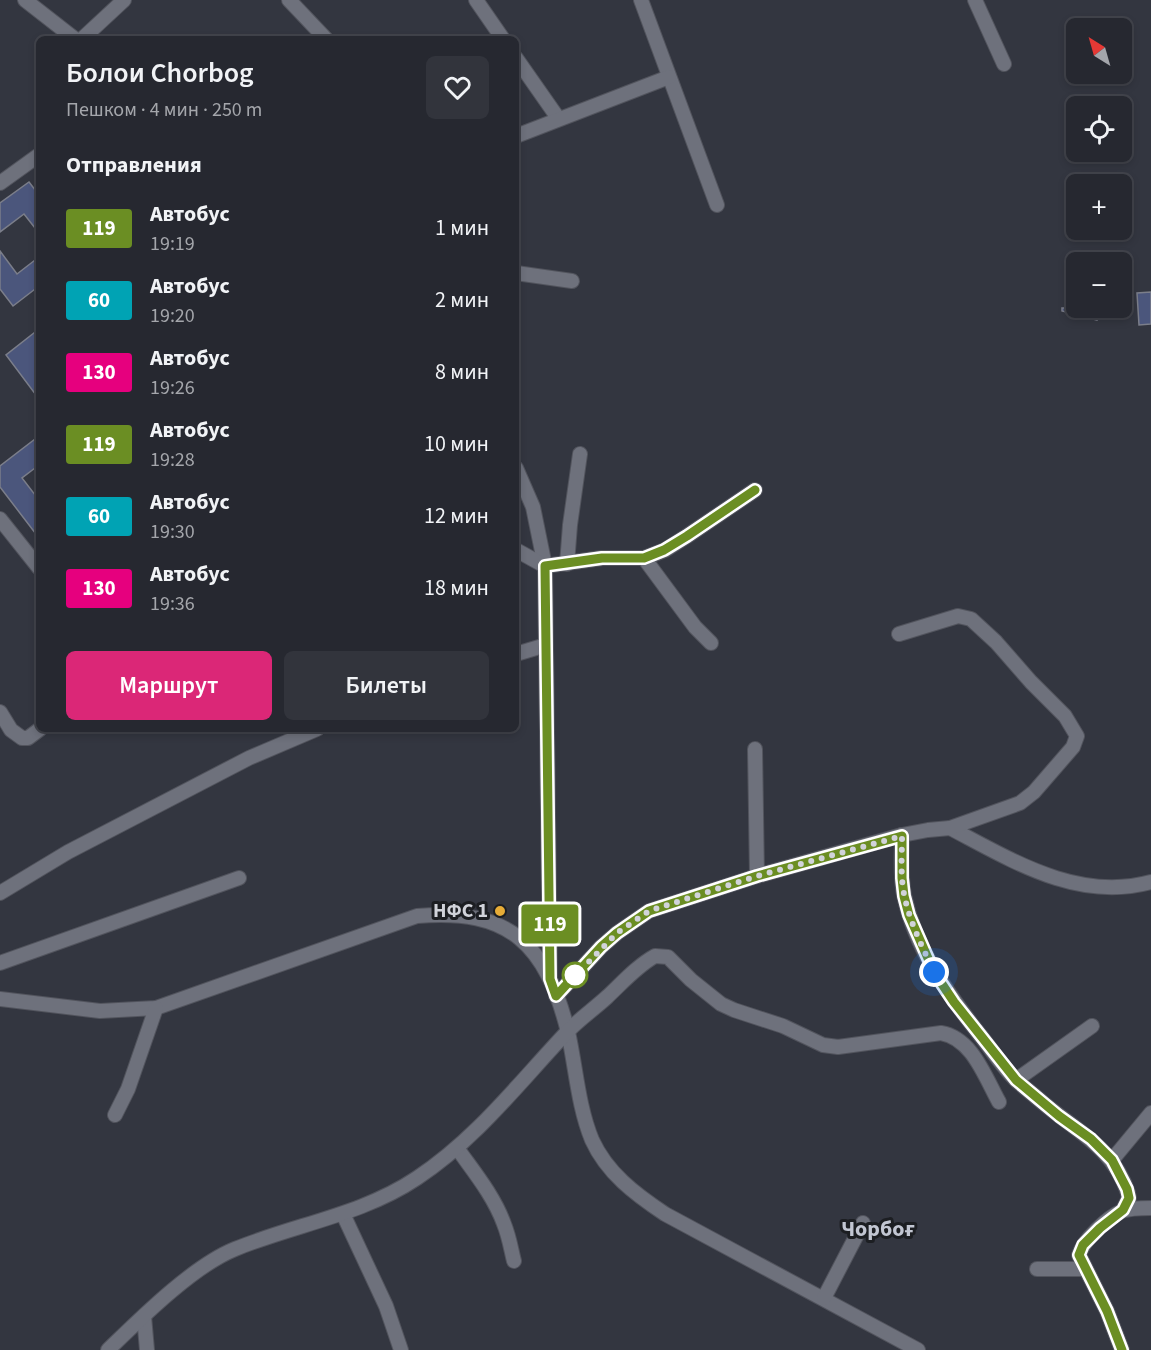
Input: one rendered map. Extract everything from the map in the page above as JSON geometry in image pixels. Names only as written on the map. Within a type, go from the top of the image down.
[{"type":"street","points":[[25,0],[71,36]]},
{"type":"street","points":[[85,36],[124,0]]},
{"type":"street","points":[[289,0],[323,36]]},
{"type":"street","points":[[476,0],[501,36]]},
{"type":"street","points":[[641,0],[717,205]]},
{"type":"street","points":[[975,0],[1004,64]]},
{"type":"street","points":[[519,61],[558,118]]},
{"type":"street","points":[[519,135],[669,77]]},
{"type":"street","points":[[0,183],[36,157]]},
{"type":"street","points":[[519,273],[572,281]]},
{"type":"street","points":[[567,564],[580,454]]},
{"type":"street","points":[[519,475],[533,507],[545,566],[550,979]]},
{"type":"street","points":[[519,552],[545,566],[602,558],[644,558],[664,550],[687,536],[755,490]]},
{"type":"street","points":[[0,519],[36,564]]},
{"type":"street","points":[[644,558],[695,627],[711,643]]},
{"type":"street","points":[[556,996],[601,947],[649,911],[757,876],[902,836],[950,828],[1020,803],[1034,792],[1073,747],[1077,736],[1065,716],[996,642],[971,619],[958,616],[899,634]]},
{"type":"street","points":[[519,653],[546,645]]},
{"type":"street","points":[[0,712],[11,730],[21,738],[28,738],[36,732]]},
{"type":"street","points":[[0,893],[68,852],[121,824],[249,758],[310,732]]},
{"type":"street","points":[[755,749],[757,876]]},
{"type":"street","points":[[950,828],[1014,862],[1077,885],[1118,888],[1151,882]]},
{"type":"street","points":[[902,836],[904,896],[909,915],[934,972],[954,1002],[1016,1080],[1091,1139],[1112,1160],[1128,1193],[1129,1198],[1123,1210],[1083,1245],[1079,1255],[1107,1311],[1122,1350]]},
{"type":"street","points":[[0,963],[239,878]]},
{"type":"street","points":[[0,999],[100,1011],[156,1008],[417,916],[447,914],[477,918],[503,926],[520,937],[537,957],[550,979],[568,1031],[583,1111],[592,1140],[604,1162],[620,1180],[665,1214],[918,1350]]},
{"type":"street","points":[[108,1350],[144,1316],[200,1270],[233,1250],[344,1214],[416,1179],[457,1148],[501,1107],[568,1031],[655,956],[668,957],[691,980],[721,1004],[783,1026],[823,1045],[838,1047],[941,1033],[952,1034],[970,1050],[999,1102]]},
{"type":"street","points":[[115,1115],[128,1089],[156,1008]]},
{"type":"street","points":[[1016,1080],[1092,1026]]},
{"type":"street","points":[[1112,1160],[1151,1113]]},
{"type":"street","points":[[457,1148],[489,1192],[498,1209],[514,1261]]},
{"type":"street","points":[[1123,1210],[1151,1208]]},
{"type":"street","points":[[344,1214],[386,1306],[401,1350]]},
{"type":"street","points":[[824,1298],[863,1222]]},
{"type":"street","points":[[1037,1269],[1085,1269]]},
{"type":"street","points":[[144,1316],[147,1350]]},
{"type":"building","points":[[29,182],[36,191],[36,229],[24,214],[0,232],[0,203]]},
{"type":"building","points":[[0,251],[17,274],[36,259],[36,288],[13,306],[0,289]]},
{"type":"building","points":[[1151,292],[1151,324],[1139,325],[1137,293]]},
{"type":"building","points":[[36,331],[36,395],[6,355]]},
{"type":"building","points":[[36,438],[36,467],[22,478],[36,496],[36,534],[0,487],[0,466]]},
{"type":"bus line","name":"119","points":[[755,490],[687,536],[664,550],[644,558],[602,558],[545,566],[550,979],[556,996],[601,947],[649,911],[757,876],[902,836],[904,896],[909,915],[934,972],[954,1002],[1016,1080],[1091,1139],[1112,1160],[1127,1189],[1129,1198],[1123,1210],[1083,1245],[1079,1255],[1107,1311],[1122,1350]]},
{"type":"place","name":"НФС 1","points":[[500,911]]},
{"type":"district","name":"Чорбоғ","points":[[878,1229]]},
{"type":"route","points":[[575,975],[571,980],[601,947],[649,911],[757,876],[902,836],[904,896],[909,915],[934,972]]}]
